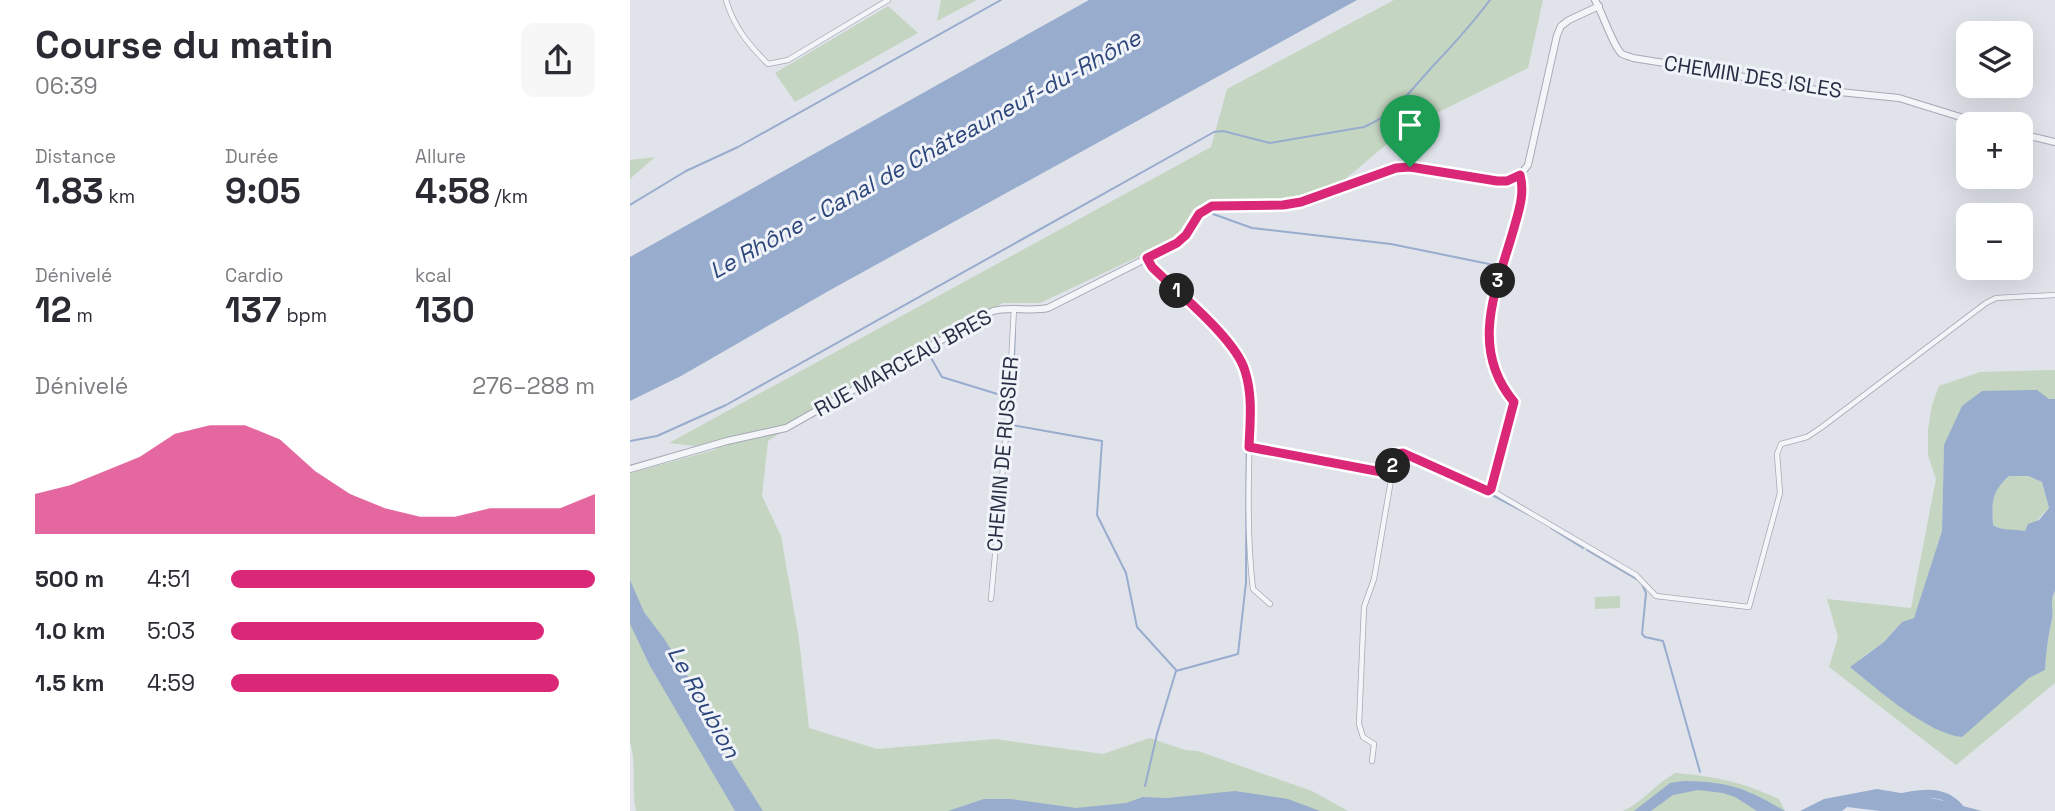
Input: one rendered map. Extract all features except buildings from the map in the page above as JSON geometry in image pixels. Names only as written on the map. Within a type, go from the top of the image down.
[{"type":"street","points":[[726,0],[734,25],[741,36],[768,64],[773,65],[788,60],[888,0]]},
{"type":"street","points":[[1490,490],[1514,402],[1500,382],[1494,366],[1488,326],[1490,310],[1523,191],[1520,175],[1528,165],[1557,35],[1561,26],[1597,3]]},
{"type":"street","name":"CHEMIN DES ISLES","points":[[1597,3],[1616,46],[1622,54],[1633,58],[1780,86],[1899,99],[1956,116]]},
{"type":"street","points":[[2033,137],[2055,142]]},
{"type":"street","name":"RUE MARCEAU BRES","points":[[630,469],[727,440],[786,428],[993,311],[1014,308],[1037,310],[1048,307],[1177,243],[1186,235],[1199,214],[1212,206],[1283,205],[1301,202],[1396,168],[1410,167],[1497,181],[1507,181],[1520,175]]},
{"type":"street","points":[[1147,258],[1152,267],[1234,351],[1245,369],[1251,400],[1250,560],[1253,589],[1270,604]]},
{"type":"street","points":[[1372,761],[1374,744],[1363,737],[1359,724],[1364,607],[1374,579],[1396,454],[1403,453],[1490,490],[1636,575],[1656,596],[1749,607],[1780,492],[1777,454],[1780,444],[1807,437],[1986,303],[1996,298],[2055,295]]},
{"type":"street","name":"CHEMIN DE RUSSIER","points":[[991,599],[1009,402],[1014,308]]},
{"type":"street","points":[[1249,447],[1392,474]]},
{"type":"green space","points":[[941,0],[977,0],[937,21]]},
{"type":"green space","points":[[1394,0],[1543,0],[1528,68],[1406,128],[1343,181],[1291,198],[1260,201],[1211,199],[1194,209],[1178,234],[1161,246],[1040,303],[1003,303],[865,378],[768,441],[762,496],[781,536],[799,639],[809,728],[877,749],[995,739],[1103,754],[1150,738],[1185,750],[1198,751],[1312,791],[1348,811],[636,811],[630,742],[630,473],[718,449],[669,443],[1211,147],[1227,89]]},
{"type":"green space","points":[[888,6],[918,33],[795,102],[775,73]]},
{"type":"green space","points":[[655,157],[630,179],[630,160]]},
{"type":"green space","points":[[2055,370],[2055,399],[2049,399],[1944,445],[1942,531],[1914,619],[1902,622],[1884,642],[1860,659],[2029,678],[2045,670],[2055,591],[2055,683],[1956,765],[1829,667],[1838,637],[1827,599],[1911,608],[1936,479],[1928,455],[1928,430],[1932,405],[1939,386],[1980,372]]},
{"type":"green space","points":[[2009,476],[2027,476],[2042,482],[2049,508],[2025,532],[1993,525],[1994,498],[1998,488]]},
{"type":"green space","points":[[1620,596],[1620,608],[1595,609],[1595,597]]},
{"type":"green space","points":[[1675,773],[1717,778],[1752,788],[1779,799],[1785,811],[1623,811]]},
{"type":"water","name":"Le Rhône - Canal de Châteauneuf-du-Rhône","points":[[1089,0],[1357,0],[832,289],[681,376],[630,401],[630,257]]},
{"type":"water","points":[[2037,390],[2049,399],[2055,399],[2055,591],[2045,670],[2029,678],[1962,737],[1934,728],[1919,719],[1850,667],[1884,642],[1902,622],[1914,618],[1942,531],[1944,445],[1962,406],[1982,391]],"holes":[[[2009,476],[2028,476],[2042,482],[2049,508],[2039,520],[2028,524],[2025,531],[1993,525],[1993,503],[1999,487]]]},
{"type":"water","points":[[630,580],[644,612],[695,688],[725,751],[763,811],[735,811],[650,666],[630,624]]},
{"type":"water","points":[[1684,781],[1737,788],[1785,811],[1757,811],[1735,797],[1698,790],[1673,795],[1651,811],[1634,811],[1670,783]]},
{"type":"water","points":[[1877,789],[1936,799],[1982,811],[1880,811],[1847,807],[1842,811],[1800,811],[1824,799]]},
{"type":"water","points":[[1235,791],[1288,799],[1320,811],[948,811],[984,799],[1011,799],[1076,808],[1126,803],[1143,797],[1167,798]]},
{"type":"waterway","points":[[630,205],[686,171],[738,147],[1001,0]]},
{"type":"waterway","points":[[630,441],[657,436],[726,405],[1214,132],[1223,131],[1270,143],[1364,127],[1375,122],[1409,93],[1490,0]]},
{"type":"waterway","points":[[1515,182],[1521,194]]},
{"type":"waterway","points":[[1213,214],[1252,228],[1391,244],[1499,266],[1486,308],[1485,334],[1491,373]]},
{"type":"waterway","points":[[1145,786],[1176,671],[1238,654],[1246,582],[1247,395],[1242,376],[1233,358],[1208,325],[1148,268]]},
{"type":"waterway","points":[[1015,327],[1012,425],[1102,441],[1097,515],[1126,573],[1137,627],[1176,670]]},
{"type":"waterway","points":[[931,358],[942,377],[1007,397]]},
{"type":"waterway","points":[[1489,488],[1496,461]]},
{"type":"waterway","points":[[1492,495],[1528,514]]},
{"type":"waterway","points":[[1551,528],[1583,548]]},
{"type":"waterway","points":[[1587,550],[1638,580]]},
{"type":"waterway","points":[[1642,584],[1646,593],[1642,634],[1663,641],[1700,772]]},
{"type":"waterway","name":"Le Roubion","points":[[1903,797],[1936,794],[1950,799],[1962,811]]},
{"type":"route","points":[[1410,167],[1497,181],[1515,179],[1520,175],[1521,178],[1523,191],[1519,210],[1493,298],[1488,326],[1494,366],[1500,382],[1514,402],[1491,489],[1488,491],[1403,453],[1394,457],[1392,474],[1249,447],[1251,400],[1245,369],[1234,351],[1152,267],[1147,258],[1177,243],[1205,208],[1224,204],[1263,206],[1301,202],[1396,168],[1410,167]]}]
